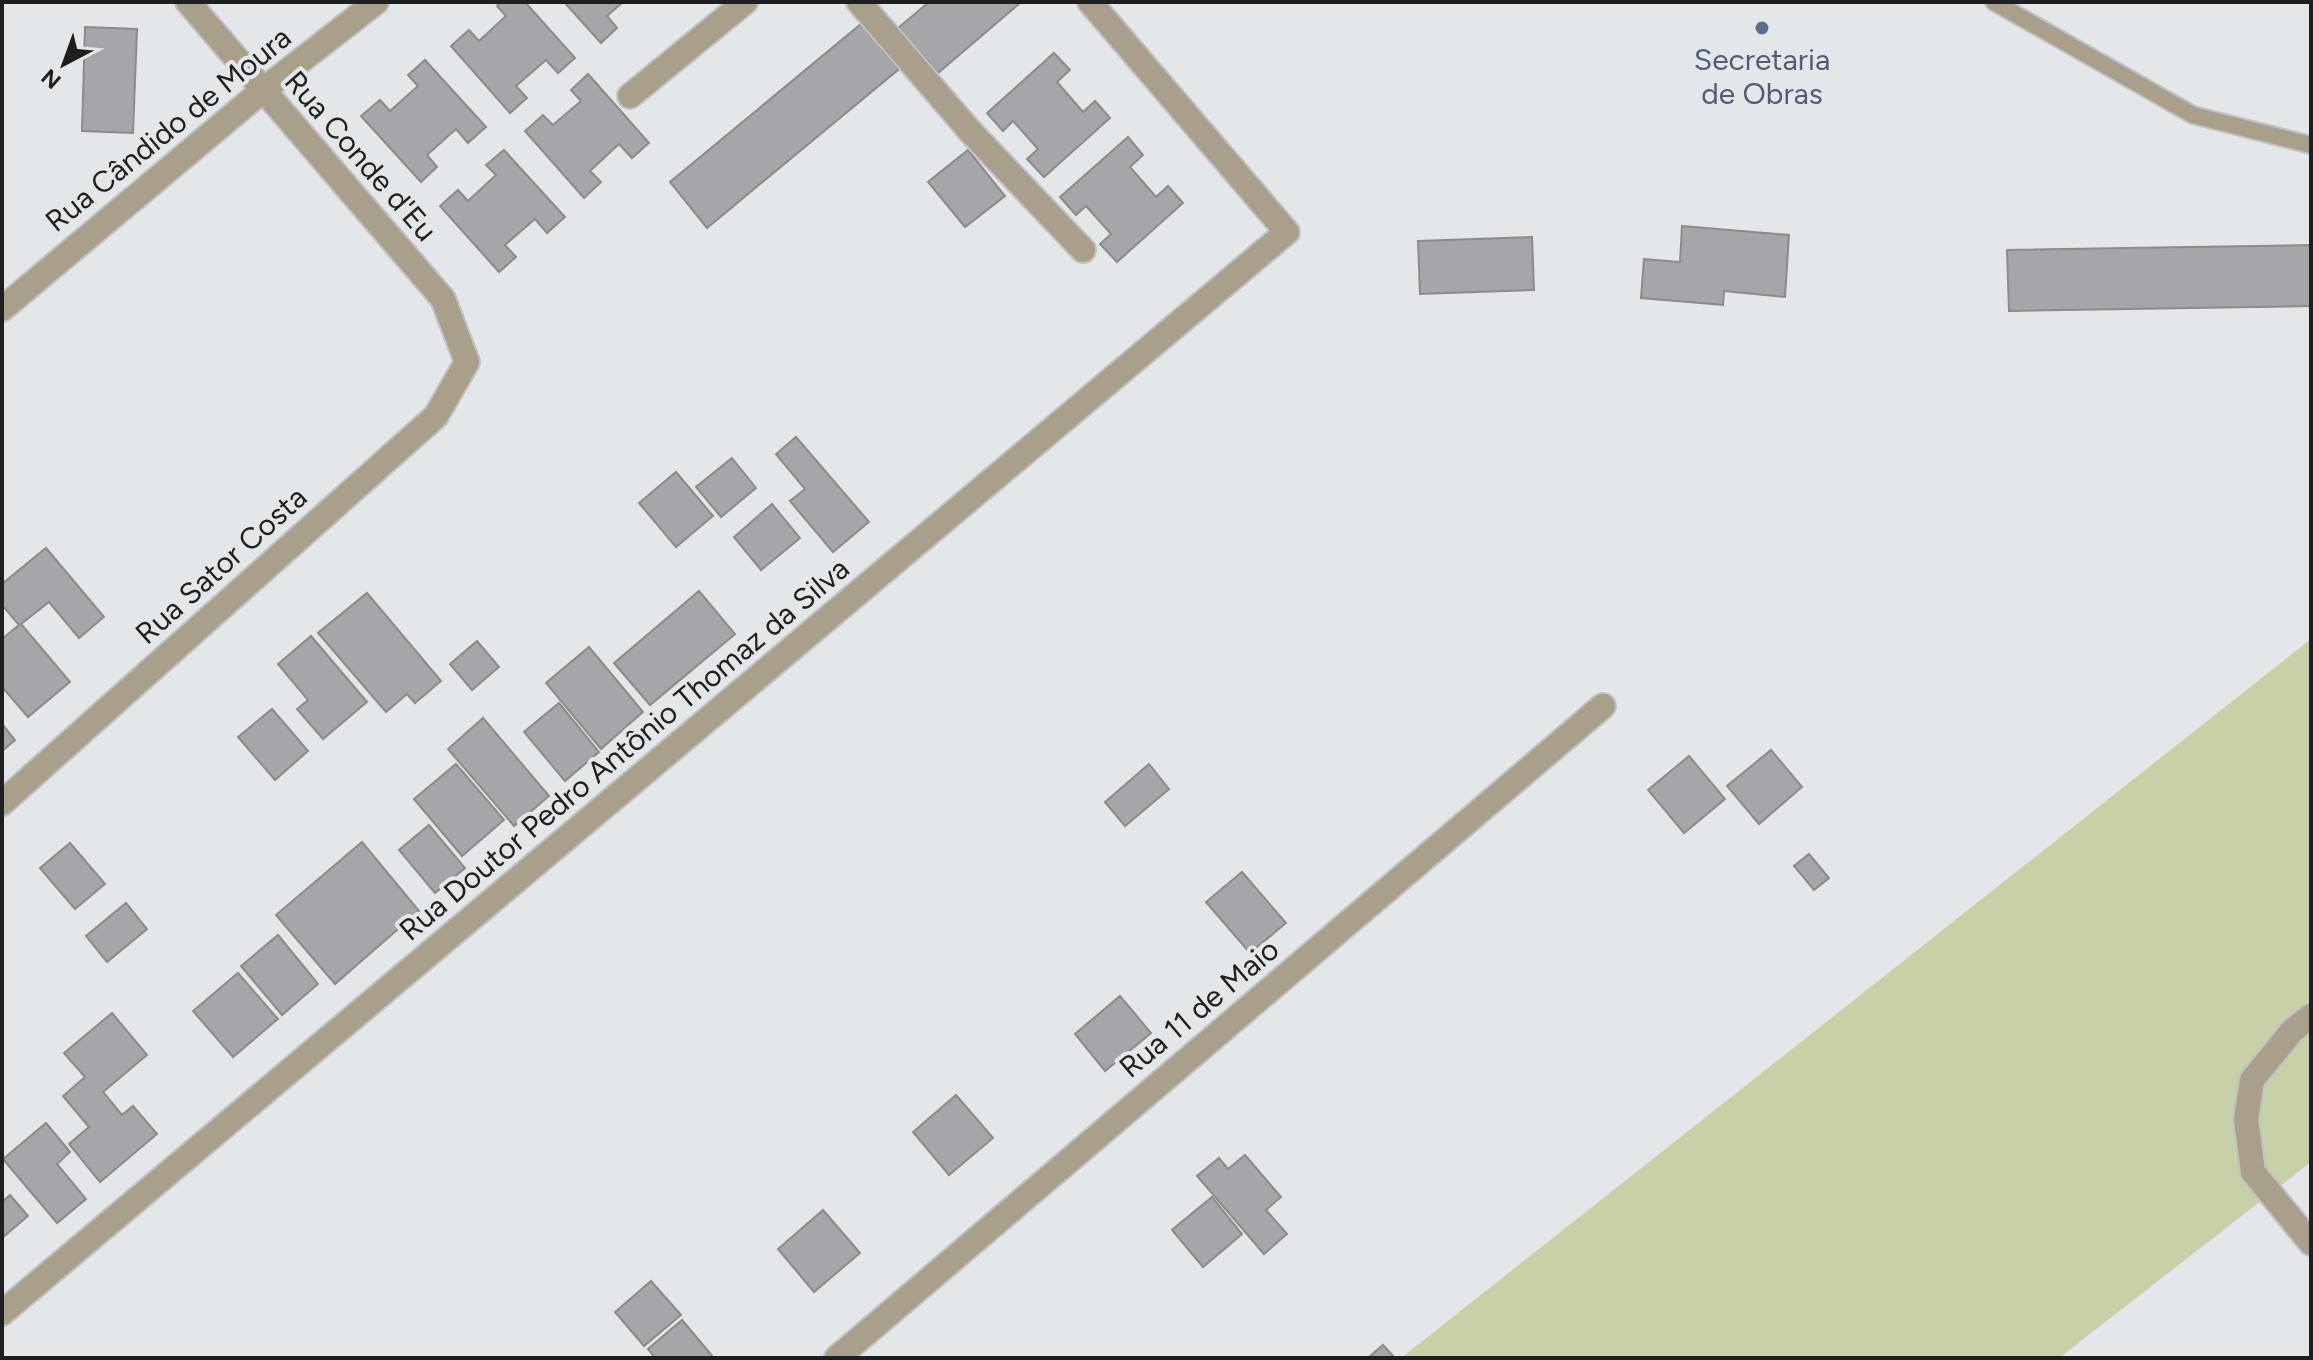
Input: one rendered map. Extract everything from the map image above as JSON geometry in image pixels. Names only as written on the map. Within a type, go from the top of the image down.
[{"type":"street","name":"Rua Conde d'Eu","points":[[188,2],[443,299],[467,362]]},
{"type":"street","name":"Rua Cândido de Moura","points":[[2,309],[262,91],[376,2]]},
{"type":"street","points":[[630,96],[745,2]]},
{"type":"street","points":[[859,2],[969,130],[1083,250]]},
{"type":"street","name":"Rua Doutor Pedro Antônio Thomaz da Silva","points":[[2,1313],[1287,232],[1090,2]]},
{"type":"street","name":"Rua Sator Costa","points":[[2,803],[436,416],[467,362]]},
{"type":"street","name":"Rua 11 de Maio","points":[[837,1358],[1603,706]]},
{"type":"street","points":[[2309,1237],[2253,1172],[2246,1119],[2252,1080],[2292,1031],[2311,1016]]},
{"type":"lane","points":[[1994,2],[2193,115],[2311,145]]},
{"type":"green space","points":[[2311,639],[2311,1162],[2059,1358],[1401,1358]]},
{"type":"building","points":[[501,2],[525,2],[575,58],[558,73],[546,60],[516,86],[527,98],[510,113],[451,46],[469,30],[479,41],[506,16],[497,6]]},
{"type":"building","points":[[564,2],[623,2],[607,16],[617,28],[601,43]]},
{"type":"building","points":[[929,2],[1020,3],[938,73],[898,28]]},
{"type":"building","points":[[861,24],[899,69],[707,228],[670,182]]},
{"type":"building","points":[[85,27],[137,29],[133,133],[82,131]]},
{"type":"building","points":[[1054,53],[1070,70],[1057,82],[1083,112],[1095,101],[1110,118],[1044,177],[1027,159],[1038,149],[1013,121],[1003,131],[987,113]]},
{"type":"building","points":[[425,60],[486,127],[468,143],[456,129],[427,155],[437,167],[421,182],[361,116],[380,100],[390,111],[418,86],[408,75]]},
{"type":"building","points":[[588,74],[649,143],[632,158],[619,144],[590,171],[601,182],[584,198],[525,131],[543,115],[553,125],[581,101],[571,90]]},
{"type":"building","points":[[1128,137],[1143,155],[1130,167],[1156,197],[1168,186],[1183,203],[1117,262],[1100,244],[1111,234],[1086,206],[1076,215],[1060,197]]},
{"type":"building","points":[[504,150],[565,217],[547,233],[535,219],[505,245],[516,257],[499,272],[440,206],[458,190],[468,201],[496,175],[486,165]]},
{"type":"building","points":[[968,150],[1005,196],[965,227],[928,182]]},
{"type":"building","points":[[1682,226],[1789,235],[1785,297],[1724,291],[1723,305],[1641,298],[1644,259],[1680,262]]},
{"type":"building","points":[[1532,237],[1534,290],[1420,294],[1418,241]]},
{"type":"building","points":[[2311,245],[2311,306],[2009,311],[2007,250]]},
{"type":"building","points":[[796,437],[869,522],[833,552],[790,501],[805,489],[776,454]]},
{"type":"building","points":[[732,458],[756,488],[721,517],[696,487]]},
{"type":"building","points":[[676,472],[713,516],[676,547],[639,503]]},
{"type":"building","points":[[772,504],[800,538],[761,570],[734,537]]},
{"type":"building","points":[[46,548],[104,617],[79,638],[49,602],[21,624],[70,682],[28,717],[2,687],[2,639],[19,625],[2,605],[2,584]]},
{"type":"building","points":[[699,591],[735,634],[650,705],[614,663]]},
{"type":"building","points":[[367,593],[441,681],[415,703],[407,694],[386,712],[318,633]]},
{"type":"building","points":[[311,636],[367,702],[323,739],[297,709],[308,700],[278,664]]},
{"type":"building","points":[[477,641],[499,667],[472,690],[450,664]]},
{"type":"building","points":[[589,647],[643,712],[601,749],[546,683]]},
{"type":"building","points":[[559,703],[599,752],[565,781],[524,732]]},
{"type":"building","points":[[272,709],[308,751],[275,780],[238,737]]},
{"type":"building","points":[[483,718],[549,796],[514,826],[448,749]]},
{"type":"building","points":[[2,724],[15,740],[2,751]]},
{"type":"building","points":[[1771,750],[1802,787],[1759,824],[1727,786]]},
{"type":"building","points":[[1689,756],[1725,799],[1684,833],[1648,790]]},
{"type":"building","points":[[456,764],[504,820],[462,856],[414,799]]},
{"type":"building","points":[[1149,764],[1169,789],[1125,826],[1105,802]]},
{"type":"building","points":[[429,825],[465,868],[435,893],[399,850]]},
{"type":"building","points":[[362,842],[419,911],[335,984],[276,915]]},
{"type":"building","points":[[70,843],[105,884],[75,909],[40,868]]},
{"type":"building","points":[[1809,854],[1829,878],[1814,890],[1794,866]]},
{"type":"building","points":[[1242,872],[1286,923],[1250,953],[1206,902]]},
{"type":"building","points":[[126,903],[147,929],[107,962],[86,936]]},
{"type":"building","points":[[278,935],[318,984],[282,1015],[241,966]]},
{"type":"building","points":[[238,973],[278,1019],[233,1057],[193,1011]]},
{"type":"building","points":[[1120,996],[1151,1033],[1105,1071],[1075,1034]]},
{"type":"building","points":[[112,1013],[147,1055],[103,1092],[122,1115],[133,1106],[157,1134],[100,1182],[69,1144],[89,1127],[63,1096],[85,1077],[64,1053]]},
{"type":"building","points":[[956,1095],[993,1138],[949,1175],[913,1132]]},
{"type":"building","points":[[46,1123],[70,1152],[57,1164],[86,1199],[57,1223],[3,1159]]},
{"type":"building","points":[[1245,1155],[1281,1197],[1266,1210],[1287,1234],[1264,1254],[1197,1176],[1219,1158],[1228,1169]]},
{"type":"building","points":[[10,1195],[28,1216],[2,1238],[2,1202]]},
{"type":"building","points":[[1212,1197],[1242,1234],[1203,1267],[1172,1230]]},
{"type":"building","points":[[823,1210],[860,1253],[814,1292],[778,1249]]},
{"type":"building","points":[[651,1281],[681,1315],[644,1346],[615,1312]]},
{"type":"building","points":[[682,1320],[714,1358],[655,1358],[648,1349]]},
{"type":"building","points":[[1383,1345],[1395,1358],[1368,1358]]},
{"type":"place","name":"Secretaria de Obras","points":[[1762,28]]}]
